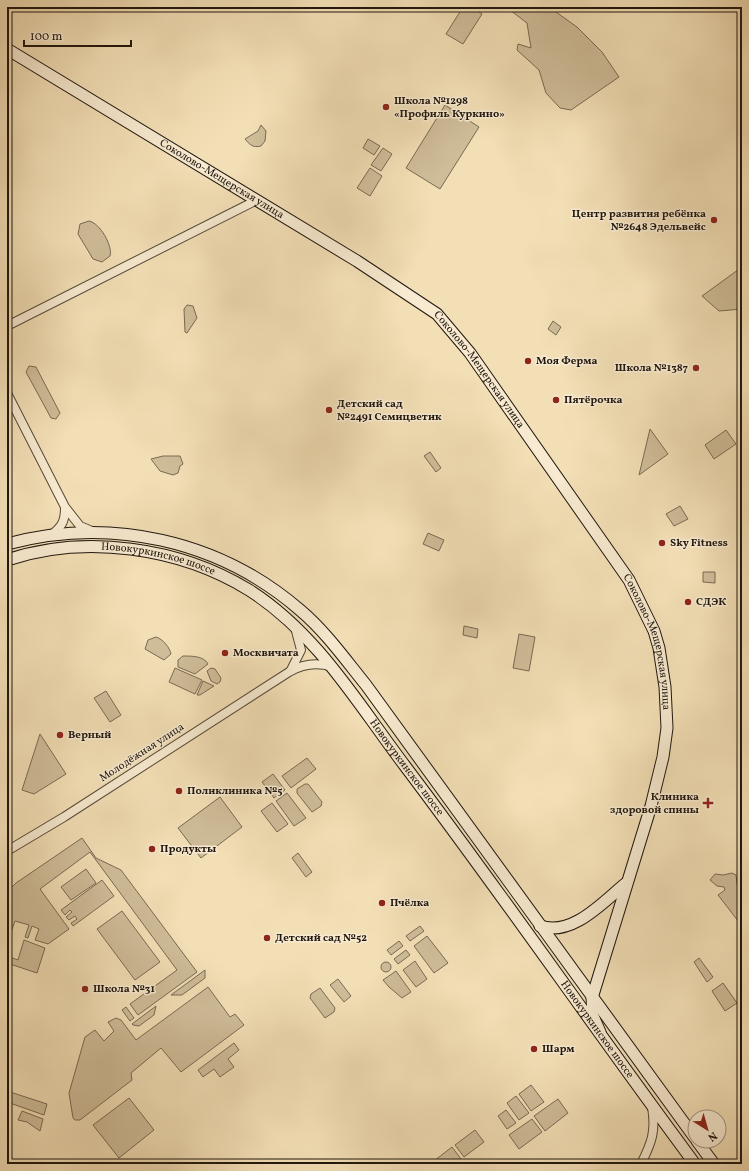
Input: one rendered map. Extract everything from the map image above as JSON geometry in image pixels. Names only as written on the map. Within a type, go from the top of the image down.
[{"type":"main road","name":"Соколово-Мещерская улица","points":[[7,49],[257,200],[430,308],[445,322],[470,352],[606,546],[640,600],[654,631],[659,648],[665,687],[667,728],[663,757],[651,806],[592,998],[593,1016],[600,1032]]},
{"type":"main road","name":"Новокуркинское шоссе","points":[[7,544],[51,535],[92,532],[134,534],[157,539],[212,555],[255,576],[301,610],[327,637],[366,685],[687,1128]]},
{"type":"main road","name":"Новокуркинское шоссе","points":[[7,560],[53,550],[82,547],[105,547],[151,553],[203,568],[230,580],[249,590],[292,622],[332,667],[453,829],[695,1164]]},
{"type":"main road","points":[[540,926],[557,929],[567,926],[591,912],[626,884]]},
{"type":"main road","points":[[575,998],[583,1002],[592,998]]},
{"type":"main road","points":[[703,1149],[714,1164]]},
{"type":"street","points":[[7,326],[257,200]]},
{"type":"street","points":[[7,393],[65,507],[80,526],[92,532]]},
{"type":"street","points":[[51,535],[62,526],[65,520],[65,507]]},
{"type":"street","name":"Молодёжная улица","points":[[289,672],[301,650],[298,633],[292,622]]},
{"type":"street","name":"Молодёжная улица","points":[[7,851],[289,672],[298,667],[314,664],[332,667]]},
{"type":"street","points":[[641,1164],[653,1135],[654,1122],[651,1104]]},
{"type":"street","points":[[678,1140],[676,1135],[679,1130],[685,1128],[687,1130]]},
{"type":"shaded area","points":[[463,7],[471,7],[482,14],[463,44],[446,34]]},
{"type":"shaded area","points":[[506,7],[549,7],[577,27],[602,52],[619,77],[571,110],[560,108],[546,93],[539,70],[517,50],[518,44],[531,48],[527,23]]},
{"type":"shaded area","points":[[445,105],[479,127],[440,189],[406,168]]},
{"type":"shaded area","points":[[261,125],[266,131],[265,141],[258,147],[250,144],[245,139],[258,131]]},
{"type":"shaded area","points":[[368,139],[380,146],[374,155],[363,148]]},
{"type":"shaded area","points":[[383,148],[392,154],[381,171],[371,165]]},
{"type":"shaded area","points":[[370,168],[382,176],[370,196],[357,188]]},
{"type":"shaded area","points":[[89,221],[101,230],[110,247],[110,256],[102,262],[93,259],[78,234],[80,224]]},
{"type":"shaded area","points":[[742,267],[742,309],[719,311],[702,296]]},
{"type":"shaded area","points":[[187,305],[193,306],[197,318],[187,333],[185,332],[184,309]]},
{"type":"shaded area","points":[[553,321],[561,327],[556,335],[548,329]]},
{"type":"shaded area","points":[[29,366],[36,367],[60,413],[56,419],[51,418],[26,372]]},
{"type":"shaded area","points":[[650,429],[668,454],[639,475]]},
{"type":"shaded area","points":[[726,430],[736,444],[714,459],[705,445]]},
{"type":"shaded area","points":[[430,452],[441,468],[436,472],[424,456]]},
{"type":"shaded area","points":[[163,456],[180,456],[183,464],[180,466],[178,473],[173,475],[160,471],[151,459]]},
{"type":"shaded area","points":[[680,506],[688,519],[674,526],[666,514]]},
{"type":"shaded area","points":[[428,533],[444,540],[439,551],[423,544]]},
{"type":"shaded area","points":[[703,572],[715,572],[715,583],[703,582]]},
{"type":"shaded area","points":[[464,626],[478,629],[477,638],[463,635]]},
{"type":"shaded area","points":[[519,634],[535,637],[529,671],[513,668]]},
{"type":"shaded area","points":[[156,637],[164,642],[171,654],[164,660],[145,649],[148,640]]},
{"type":"shaded area","points":[[183,656],[194,656],[201,658],[208,664],[195,674],[178,667],[178,660]]},
{"type":"shaded area","points":[[175,668],[202,680],[195,694],[169,682]]},
{"type":"shaded area","points":[[211,668],[215,669],[221,678],[220,682],[217,684],[211,681],[207,671]]},
{"type":"shaded area","points":[[203,681],[214,686],[200,695],[197,695]]},
{"type":"shaded area","points":[[106,691],[121,715],[110,722],[94,698]]},
{"type":"shaded area","points":[[40,734],[66,774],[34,794],[22,790]]},
{"type":"shaded area","points":[[307,758],[316,769],[291,788],[282,776]]},
{"type":"shaded area","points":[[273,774],[285,790],[274,798],[262,782]]},
{"type":"shaded area","points":[[305,784],[308,784],[322,802],[321,806],[312,812],[297,793],[297,789]]},
{"type":"shaded area","points":[[287,793],[306,818],[294,826],[276,801]]},
{"type":"shaded area","points":[[220,797],[242,827],[201,858],[178,828]]},
{"type":"shaded area","points":[[272,803],[288,824],[277,832],[261,811]]},
{"type":"shaded area","points":[[82,838],[96,858],[121,870],[197,972],[138,1015],[130,1004],[177,970],[90,852],[40,889],[69,929],[48,944],[35,940],[39,929],[32,926],[28,938],[25,937],[29,925],[15,921],[11,932],[7,931],[7,892],[16,883]]},
{"type":"shaded area","points":[[298,853],[312,872],[306,877],[292,858]]},
{"type":"shaded area","points":[[86,869],[96,883],[71,900],[61,887]]},
{"type":"shaded area","points":[[732,873],[736,875],[738,891],[742,898],[742,926],[718,895],[725,890],[724,887],[717,886],[710,880],[715,874],[723,875]]},
{"type":"shaded area","points":[[102,880],[114,896],[73,926],[71,923],[77,919],[75,916],[69,920],[66,917],[72,912],[70,910],[65,915],[61,910]]},
{"type":"shaded area","points":[[122,911],[160,962],[135,980],[97,929]]},
{"type":"shaded area","points":[[420,926],[424,931],[410,941],[406,936]]},
{"type":"shaded area","points":[[427,936],[448,963],[434,973],[414,946]]},
{"type":"shaded area","points":[[24,940],[45,948],[37,973],[7,963],[7,956],[18,960]]},
{"type":"shaded area","points":[[399,941],[403,946],[391,955],[387,950]]},
{"type":"shaded area","points":[[406,950],[410,955],[398,964],[394,959]]},
{"type":"shaded area","points":[[699,958],[713,977],[707,982],[694,962]]},
{"type":"shaded area","points":[[415,961],[427,979],[416,987],[403,970]]},
{"type":"shaded area","points":[[384,962],[388,962],[390,963],[390,971],[384,972],[381,969],[381,965]]},
{"type":"shaded area","points":[[205,970],[205,978],[182,995],[171,995]]},
{"type":"shaded area","points":[[396,971],[411,992],[402,998],[383,980]]},
{"type":"shaded area","points":[[338,979],[351,996],[344,1002],[330,985]]},
{"type":"shaded area","points":[[723,983],[737,1003],[725,1011],[712,991]]},
{"type":"shaded area","points":[[208,987],[230,1017],[235,1014],[244,1025],[181,1072],[161,1048],[131,1073],[132,1080],[80,1120],[75,1120],[73,1118],[69,1093],[85,1037],[95,1030],[104,1041],[114,1031],[108,1022],[116,1018],[121,1020],[136,1040]]},
{"type":"shaded area","points":[[320,988],[335,1008],[334,1012],[325,1018],[310,998],[311,994]]},
{"type":"shaded area","points":[[156,1006],[154,1015],[139,1026],[132,1024]]},
{"type":"shaded area","points":[[126,1007],[134,1018],[130,1021],[122,1010]]},
{"type":"shaded area","points":[[234,1043],[239,1050],[228,1059],[234,1067],[220,1077],[214,1069],[203,1077],[198,1070]]},
{"type":"shaded area","points":[[531,1085],[544,1102],[531,1111],[519,1094]]},
{"type":"shaded area","points":[[7,1091],[47,1104],[44,1115],[7,1102]]},
{"type":"shaded area","points":[[516,1096],[529,1113],[519,1120],[507,1103]]},
{"type":"shaded area","points":[[129,1098],[154,1130],[119,1158],[93,1125]]},
{"type":"shaded area","points":[[558,1099],[568,1113],[545,1131],[534,1116]]},
{"type":"shaded area","points":[[506,1110],[516,1123],[507,1129],[498,1116]]},
{"type":"shaded area","points":[[22,1111],[43,1119],[40,1131],[27,1122],[18,1120]]},
{"type":"shaded area","points":[[532,1119],[542,1132],[519,1149],[509,1135]]},
{"type":"shaded area","points":[[475,1130],[484,1142],[464,1157],[455,1145]]},
{"type":"shaded area","points":[[452,1147],[461,1159],[455,1164],[430,1164]]},
{"type":"place","name":"Школа №1298 «Профиль Куркино»","points":[[386,107]]},
{"type":"place","name":"Центр развития ребёнка №2648 Эдельвейс","points":[[714,220]]},
{"type":"place","name":"Моя Ферма","points":[[528,361]]},
{"type":"place","name":"Школа №1387","points":[[696,368]]},
{"type":"place","name":"Пятёрочка","points":[[556,400]]},
{"type":"place","name":"Детский сад №2491 Семицветик","points":[[329,410]]},
{"type":"place","name":"Sky Fitness","points":[[662,543]]},
{"type":"place","name":"СДЭК","points":[[688,602]]},
{"type":"place","name":"Москвичата","points":[[225,653]]},
{"type":"place","name":"Верный","points":[[60,735]]},
{"type":"place","name":"Поликлиника №5","points":[[179,791]]},
{"type":"place","name":"Клиника здоровой спины","points":[[708,803]]},
{"type":"place","name":"Продукты","points":[[152,849]]},
{"type":"place","name":"Пчёлка","points":[[382,903]]},
{"type":"place","name":"Детский сад №52","points":[[267,938]]},
{"type":"place","name":"Школа №31","points":[[85,989]]},
{"type":"place","name":"Шарм","points":[[534,1049]]}]
